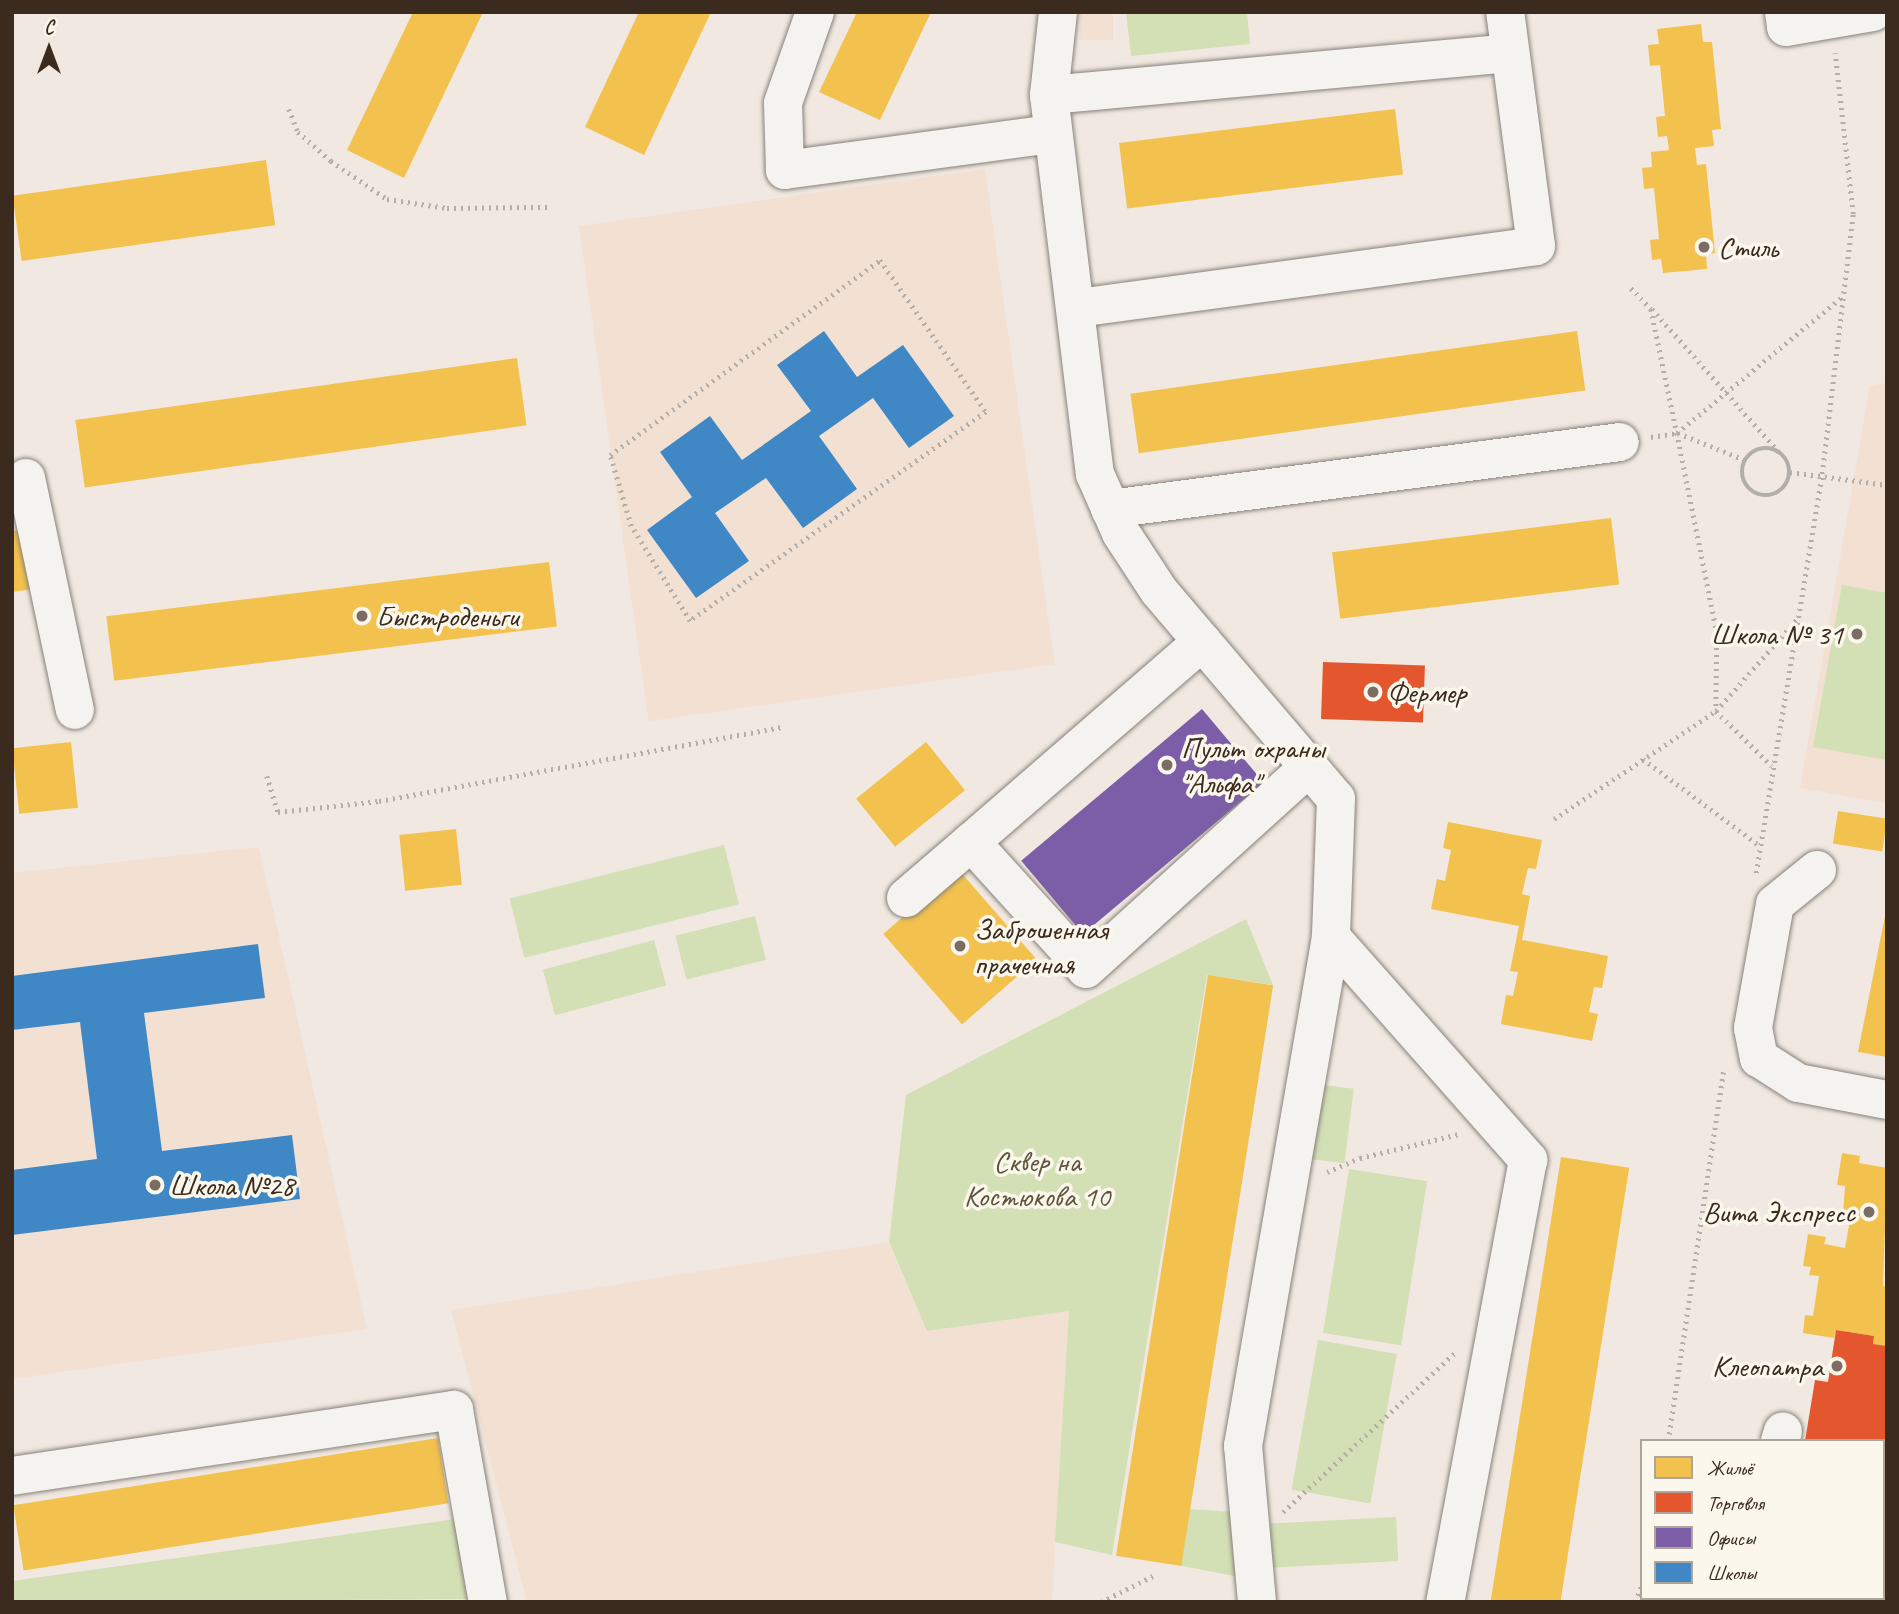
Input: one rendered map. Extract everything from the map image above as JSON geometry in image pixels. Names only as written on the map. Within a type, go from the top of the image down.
[{"type":"street","points":[[815,12],[783,103],[785,170],[1052,134]]},
{"type":"street","points":[[1058,12],[1049,95],[1052,134],[1078,308],[1095,474],[1110,509],[1159,591],[1336,799],[1331,937],[1243,1446],[1257,1602]]},
{"type":"street","points":[[1078,308],[1536,246],[1505,12]]},
{"type":"street","points":[[1784,12],[1786,27],[1873,12]]},
{"type":"street","points":[[1049,95],[1510,53]]},
{"type":"street","points":[[1110,509],[1619,442]]},
{"type":"street","points":[[26,478],[75,710]]},
{"type":"street","points":[[906,898],[1202,642]]},
{"type":"street","points":[[971,842],[1086,970],[1309,767]]},
{"type":"street","points":[[1817,870],[1775,904],[1753,1028],[1759,1058],[1798,1083],[1887,1100]]},
{"type":"street","points":[[1331,937],[1528,1160],[1445,1602]]},
{"type":"street","points":[[1786,995],[1777,1037],[1780,1054],[1798,1083]]},
{"type":"street","points":[[12,1476],[454,1410],[488,1602]]},
{"type":"path","points":[[1754,886],[1822,474],[1853,214],[1831,19]]},
{"type":"path","points":[[289,109],[298,132],[331,161],[387,199],[447,208],[550,207]]},
{"type":"path","points":[[880,260],[986,412],[690,621],[674,597],[631,526],[610,455],[880,260]]},
{"type":"path","points":[[1631,288],[1779,452],[1790,472],[1785,487],[1763,497],[1744,483],[1745,460],[1757,450],[1779,452]]},
{"type":"path","points":[[1677,433],[1843,296]]},
{"type":"path","points":[[1651,309],[1717,634],[1716,711],[1773,766]]},
{"type":"path","points":[[1677,433],[1745,460]]},
{"type":"path","points":[[1790,472],[1822,474],[1887,485]]},
{"type":"path","points":[[1554,819],[1716,711],[1798,618]]},
{"type":"path","points":[[267,776],[278,812],[379,800],[783,727]]},
{"type":"path","points":[[1643,760],[1760,846]]},
{"type":"path","points":[[1668,1439],[1725,1062]]},
{"type":"path","points":[[1287,1190],[1360,1158],[1497,1125]]},
{"type":"path","points":[[1252,1541],[1460,1348]]},
{"type":"path","points":[[1101,1602],[1157,1574]]},
{"type":"shaded area","points":[[1080,12],[1113,12],[1113,40],[1080,40]]},
{"type":"shaded area","points":[[985,169],[1055,664],[649,721],[579,226]]},
{"type":"shaded area","name":"Школа № 31","points":[[1887,383],[1887,803],[1800,788],[1870,386]]},
{"type":"shaded area","points":[[259,847],[367,1329],[12,1379],[12,873]]},
{"type":"shaded area","points":[[888,1242],[927,1331],[1069,1311],[1052,1602],[527,1602],[451,1310]]},
{"type":"green space","points":[[1126,12],[1247,12],[1250,44],[1131,56]]},
{"type":"green space","points":[[1842,585],[1887,593],[1887,760],[1813,747]]},
{"type":"green space","points":[[724,845],[739,904],[524,958],[510,898]]},
{"type":"green space","points":[[755,916],[766,960],[686,980],[675,936]]},
{"type":"green space","name":"Сквер на Костюкова 10","points":[[1246,919],[1273,985],[1207,975],[1112,1555],[1055,1542],[1069,1311],[927,1331],[889,1242],[906,1095]]},
{"type":"green space","points":[[654,940],[666,985],[555,1015],[543,970]]},
{"type":"green space","points":[[1314,1084],[1354,1089],[1345,1163],[1305,1158]]},
{"type":"green space","points":[[1349,1169],[1427,1181],[1401,1345],[1323,1333]]},
{"type":"green space","points":[[1318,1340],[1397,1354],[1370,1504],[1292,1490]]},
{"type":"green space","points":[[1188,1509],[1249,1513],[1255,1580],[1177,1565]]},
{"type":"green space","points":[[1396,1517],[1398,1561],[1265,1568],[1263,1524]]},
{"type":"green space","points":[[456,1519],[471,1599],[12,1602],[12,1581]]},
{"type":"building: Жильё","points":[[413,12],[483,12],[404,178],[347,150]]},
{"type":"building: Жильё","points":[[639,12],[711,12],[644,155],[585,127]]},
{"type":"building: Жильё","points":[[857,12],[931,12],[880,120],[819,92]]},
{"type":"building: Жильё","points":[[1701,24],[1703,42],[1712,42],[1721,129],[1712,130],[1714,146],[1695,148],[1697,165],[1706,164],[1715,253],[1706,254],[1707,269],[1663,273],[1661,259],[1652,260],[1650,240],[1659,239],[1654,188],[1644,189],[1642,168],[1652,167],[1651,152],[1669,150],[1667,136],[1658,137],[1656,117],[1665,116],[1660,65],[1650,66],[1648,45],[1659,44],[1657,29]]},
{"type":"building: Жильё","points":[[1395,109],[1403,175],[1127,208],[1119,143]]},
{"type":"building: Жильё","points":[[266,160],[275,225],[22,261],[12,196]]},
{"type":"building: Жильё","points":[[1577,331],[1585,390],[1139,453],[1130,394]]},
{"type":"building: Жильё","points":[[517,358],[526,425],[85,487],[75,420]]},
{"type":"building: Жильё","points":[[1611,518],[1619,585],[1340,619],[1332,552]]},
{"type":"building: Жильё","points":[[26,530],[34,589],[12,592],[12,531]]},
{"type":"building: Жильё","points":[[549,562],[557,627],[114,681],[106,616]]},
{"type":"building: Жильё","points":[[71,742],[78,808],[19,814],[12,748]]},
{"type":"building: Жильё","points":[[926,742],[965,790],[895,847],[856,799]]},
{"type":"building: Жильё","points":[[1838,811],[1887,819],[1882,851],[1833,844]]},
{"type":"building: Жильё","points":[[1448,822],[1542,840],[1536,869],[1528,868],[1522,894],[1530,896],[1522,940],[1608,956],[1602,988],[1594,987],[1589,1012],[1598,1014],[1592,1041],[1501,1024],[1506,995],[1513,996],[1518,972],[1510,971],[1519,926],[1431,909],[1437,879],[1445,881],[1451,850],[1443,848]]},
{"type":"building: Жильё","points":[[456,829],[462,885],[405,891],[399,835]]},
{"type":"building: Жильё","name":"Заброшенная прачечная","points":[[958,869],[1037,960],[962,1025],[883,934]]},
{"type":"building: Жильё","points":[[1887,906],[1887,1057],[1858,1052]]},
{"type":"building: Жильё","points":[[1208,975],[1273,985],[1181,1566],[1116,1556]]},
{"type":"building: Жильё","points":[[1842,1153],[1860,1156],[1859,1163],[1887,1168],[1883,1286],[1887,1287],[1887,1346],[1873,1344],[1874,1336],[1836,1330],[1834,1338],[1803,1333],[1805,1315],[1813,1316],[1819,1276],[1809,1275],[1811,1267],[1803,1266],[1808,1234],[1826,1237],[1824,1244],[1845,1248],[1851,1214],[1843,1213],[1845,1186],[1837,1185]]},
{"type":"building: Жильё","points":[[1561,1157],[1629,1168],[1560,1602],[1491,1602]]},
{"type":"building: Жильё","points":[[438,1438],[448,1503],[24,1570],[13,1505]]},
{"type":"building: Торговля","name":"Фермер","points":[[1323,662],[1425,666],[1423,723],[1321,719]]},
{"type":"building: Торговля","points":[[1836,1330],[1874,1336],[1873,1344],[1887,1346],[1887,1469],[1885,1439],[1805,1439],[1815,1380],[1828,1382]]},
{"type":"building: Офисы","points":[[1202,709],[1264,783],[1083,934],[1021,861]]},
{"type":"building: Школы","points":[[824,331],[857,377],[903,345],[954,416],[909,448],[873,398],[819,436],[857,489],[803,528],[766,478],[715,513],[749,561],[696,598],[647,530],[692,497],[660,452],[710,416],[742,460],[811,411],[777,365]]},
{"type":"building: Школы","points":[[258,944],[265,998],[144,1013],[162,1151],[292,1135],[300,1199],[12,1235],[12,1170],[97,1159],[80,1022],[12,1030],[12,976]]},
{"type":"place","name":"Стиль","points":[[1704,247]]},
{"type":"place","name":"Быстроденьги","points":[[362,616]]},
{"type":"place","name":"Школа № 31","points":[[1857,634]]},
{"type":"place","name":"Фермер","points":[[1373,692]]},
{"type":"place","name":"Пульт охраны \"Альфа\"","points":[[1167,765]]},
{"type":"place","name":"Заброшенная прачечная","points":[[960,946]]},
{"type":"place","name":"Школа №28","points":[[155,1185]]},
{"type":"place","name":"Вита Экспресс","points":[[1869,1212]]},
{"type":"place","name":"Клеопатра","points":[[1837,1366]]}]
